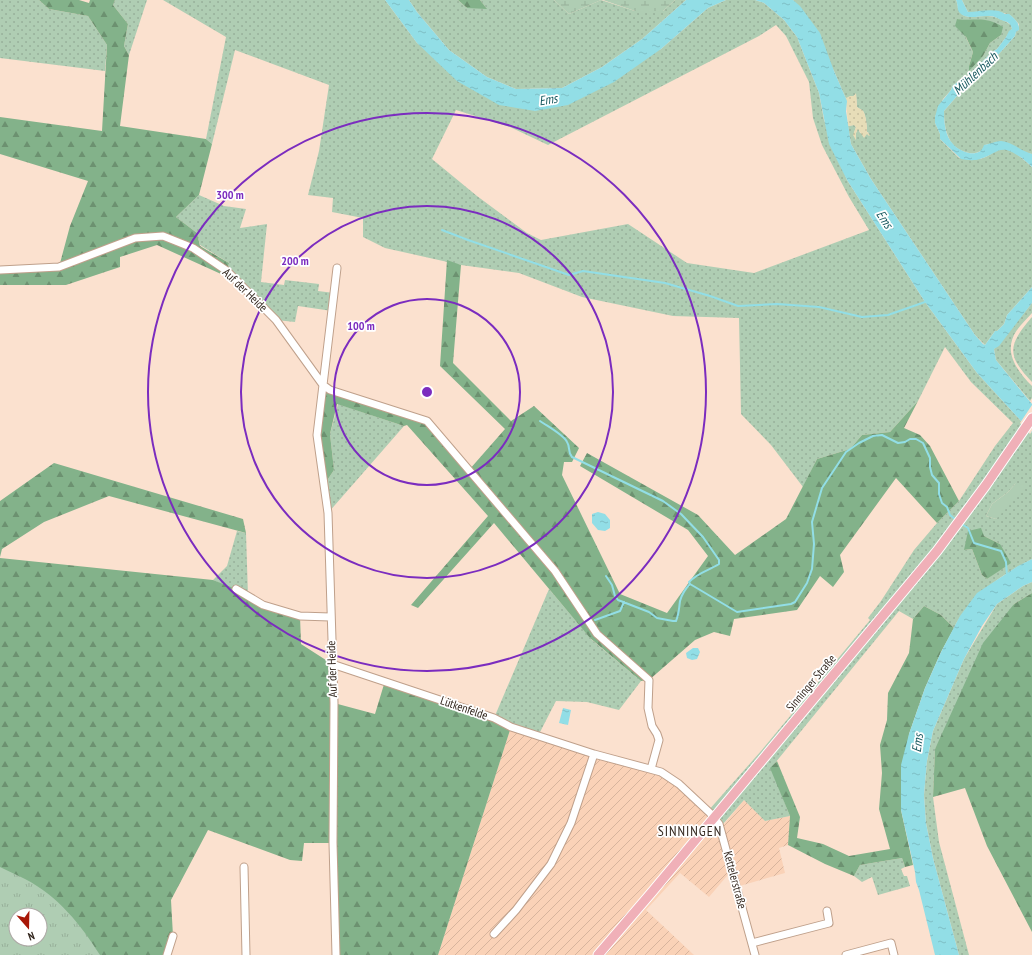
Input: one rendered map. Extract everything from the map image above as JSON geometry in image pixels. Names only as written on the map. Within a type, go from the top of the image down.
[{"type":"main road","name":"Sinninger Straße","points":[[598,955],[885,614],[986,485],[1032,418]]},
{"type":"street","name":"Auf der Heide","points":[[0,270],[59,267],[135,238],[163,236],[193,248],[227,271],[276,320],[323,385],[330,390],[427,421],[555,571],[597,634],[649,680],[648,708],[652,726],[659,740],[651,769]]},
{"type":"street","name":"Auf der Heide","points":[[336,955],[333,843],[334,703],[330,617],[328,513],[317,435],[337,268]]},
{"type":"street","points":[[236,589],[263,605],[292,614],[300,616],[330,617]]},
{"type":"street","name":"Lütkenfelde","points":[[332,664],[494,718],[511,727],[594,754],[661,772],[679,784],[714,817]]},
{"type":"street","points":[[494,934],[516,910],[551,864],[571,823],[594,754]]},
{"type":"street","name":"Kettelerstraße","points":[[714,817],[719,824],[754,949]]},
{"type":"street","points":[[244,867],[246,955]]},
{"type":"street","points":[[748,955],[754,949],[830,923],[827,911]]},
{"type":"street","points":[[167,955],[173,936]]},
{"type":"street","points":[[846,955],[891,943],[894,955]]},
{"type":"shaded area","points":[[511,727],[661,772],[724,824],[744,800],[765,821],[790,816],[788,845],[779,848],[785,873],[736,887],[732,870],[709,897],[680,873],[646,910],[694,955],[438,955]]},
{"type":"green space","points":[[0,0],[39,0],[49,9],[88,16],[107,45],[105,71],[0,58]]},
{"type":"green space","points":[[39,0],[79,0],[89,3],[90,0],[115,0],[113,5],[128,24],[124,46],[129,55],[120,126],[206,139],[212,144],[199,195],[176,217],[197,233],[200,246],[229,263],[227,271],[221,274],[157,245],[120,257],[120,267],[66,285],[0,285],[0,269],[59,267],[70,226],[88,181],[0,154],[0,117],[102,131],[107,45],[88,16],[49,9]]},
{"type":"green space","points":[[115,0],[147,0],[129,55],[124,46],[128,24],[113,5]]},
{"type":"green space","points":[[163,0],[385,0],[417,43],[535,111],[661,49],[708,8],[726,0],[755,0],[764,3],[784,20],[797,37],[819,93],[824,120],[847,180],[925,302],[977,373],[1032,433],[1032,559],[1009,572],[987,588],[968,607],[954,628],[941,615],[924,606],[913,619],[899,611],[771,768],[790,816],[765,821],[744,800],[723,824],[719,824],[708,811],[761,751],[870,620],[868,618],[881,601],[914,550],[937,523],[959,501],[995,446],[1013,423],[971,382],[945,347],[918,401],[890,432],[862,435],[850,449],[817,459],[803,487],[771,445],[741,414],[739,318],[673,316],[582,297],[519,273],[461,265],[385,248],[363,237],[363,218],[332,212],[333,198],[308,195],[319,151],[329,85],[235,50],[212,144],[206,139],[226,37]],"holes":[[[776,25],[786,36],[809,82],[813,118],[822,145],[849,197],[869,230],[754,273],[687,263],[628,224],[541,240],[527,233],[477,196],[432,159],[456,110],[510,127],[548,145],[759,36]],[[1016,483],[996,519],[986,516],[992,504],[1008,492]],[[984,536],[1000,544],[995,573],[987,579],[982,575],[972,549],[964,550]]]},
{"type":"green space","points":[[409,0],[458,0],[467,8],[486,8],[480,0],[554,0],[569,14],[601,0],[635,11],[663,11],[675,0],[686,0],[642,39],[602,67],[562,88],[516,89],[487,77],[449,50],[417,12]]},
{"type":"green space","points":[[458,0],[480,0],[487,9],[467,8]]},
{"type":"green space","points":[[554,0],[601,0],[569,14]]},
{"type":"green space","points":[[603,0],[675,0],[663,11],[635,11]]},
{"type":"green space","points":[[793,0],[956,0],[959,11],[965,16],[993,17],[1011,25],[1012,29],[997,49],[992,52],[968,76],[953,85],[951,90],[943,99],[935,117],[935,123],[940,134],[940,139],[959,158],[980,159],[987,157],[997,150],[1006,149],[1021,157],[1032,167],[1032,287],[1007,315],[1004,324],[997,331],[995,331],[985,345],[975,335],[871,179],[851,144],[848,126],[854,125],[856,127],[854,133],[856,140],[858,128],[860,133],[869,133],[867,132],[863,112],[857,107],[856,94],[847,101],[834,71]],"holes":[[[957,19],[1001,35],[990,43],[983,56],[969,66],[973,52]]]},
{"type":"green space","points":[[962,0],[1032,0],[1032,154],[988,144],[985,145],[979,152],[969,153],[954,146],[947,134],[944,111],[964,88],[988,68],[1019,30],[1019,24],[1010,15],[994,11],[968,12]]},
{"type":"green space","points":[[957,19],[985,20],[1003,27],[1001,35],[990,43],[983,56],[969,71],[973,52],[966,37],[955,26]]},
{"type":"green space","points":[[199,195],[224,206],[246,209],[240,228],[267,224],[261,282],[284,285],[285,280],[319,284],[318,291],[334,293],[332,311],[298,306],[295,322],[276,320],[227,271],[229,263],[200,245],[197,233],[176,217]]},
{"type":"green space","points":[[447,260],[461,265],[453,363],[511,421],[534,406],[579,448],[572,462],[564,462],[562,475],[620,594],[667,613],[708,556],[688,530],[580,466],[587,453],[698,515],[735,555],[786,519],[817,459],[850,449],[862,435],[890,432],[918,401],[904,428],[920,435],[930,446],[959,501],[937,523],[896,478],[840,555],[844,572],[833,587],[820,576],[797,610],[734,619],[730,636],[714,632],[695,640],[649,680],[641,681],[590,638],[494,523],[418,608],[411,605],[488,516],[407,425],[404,426],[337,404],[330,434],[334,470],[324,485],[317,435],[323,385],[427,421],[469,470],[505,429],[440,366]]},
{"type":"green space","points":[[1032,303],[1032,313],[1017,330],[1011,346],[1013,360],[1021,374],[1032,386],[1032,398],[1030,401],[996,360],[994,349]]},
{"type":"green space","points":[[1032,317],[1032,382],[1018,364],[1014,357],[1013,350],[1018,335]]},
{"type":"green space","points":[[338,404],[404,426],[328,513],[324,485],[334,470],[330,434]]},
{"type":"green space","points":[[54,463],[243,519],[246,533],[109,496],[44,522],[2,549],[0,557],[0,501]]},
{"type":"green space","points":[[1016,483],[1028,486],[996,519],[986,516],[992,504],[1008,492]]},
{"type":"green space","points":[[981,528],[984,536],[1000,544],[1011,563],[987,579],[982,575],[972,549],[964,550],[968,531]]},
{"type":"green space","points":[[237,531],[246,533],[248,596],[213,580],[227,566]]},
{"type":"green space","points":[[0,558],[213,580],[236,589],[263,605],[300,616],[301,644],[332,664],[334,703],[375,714],[385,681],[511,727],[438,955],[336,955],[333,843],[304,843],[302,861],[290,860],[208,830],[171,900],[173,936],[167,955],[94,955],[48,914],[48,907],[40,907],[0,871]]},
{"type":"green space","points":[[1032,582],[1032,593],[1014,604],[935,749],[933,797],[939,842],[969,955],[959,955],[933,858],[926,823],[924,795],[927,761],[933,731],[964,659],[997,604],[1023,586]]},
{"type":"green space","points":[[549,589],[592,640],[641,681],[619,710],[587,702],[556,701],[538,736],[494,718]]},
{"type":"green space","points":[[1032,593],[1032,932],[987,846],[965,788],[933,797],[935,749],[983,643],[1014,604]]},
{"type":"green space","points":[[924,606],[941,615],[954,628],[941,652],[925,688],[909,734],[901,810],[913,865],[905,867],[902,858],[860,865],[854,876],[825,864],[788,845],[790,816],[770,768],[777,761],[800,817],[797,838],[823,844],[849,856],[890,849],[879,809],[882,773],[880,745],[887,720],[888,693],[909,653],[913,619]]},
{"type":"green space","points":[[902,858],[905,867],[901,869],[904,876],[907,876],[910,886],[878,895],[872,877],[862,882],[854,876],[860,865]]},
{"type":"green space","points":[[0,867],[25,879],[48,894],[77,922],[100,955],[0,955]]},
{"type":"sand","points":[[856,93],[857,107],[862,110],[864,114],[867,132],[870,135],[869,136],[867,134],[864,138],[858,129],[856,133],[856,140],[853,135],[856,127],[854,125],[848,126],[846,98],[854,96]]},
{"type":"water","name":"Ems","points":[[385,0],[409,0],[417,12],[449,50],[487,77],[516,89],[562,88],[602,67],[642,39],[686,0],[726,0],[708,8],[661,49],[614,82],[568,105],[535,111],[499,105],[457,81],[417,43]]},
{"type":"water","name":"Ems","points":[[755,0],[793,0],[800,6],[820,33],[847,101],[846,111],[851,144],[871,179],[975,335],[983,344],[985,345],[995,331],[997,331],[1004,324],[1007,315],[1032,287],[1032,303],[999,346],[994,349],[996,360],[1032,404],[1032,433],[977,373],[925,302],[847,180],[829,144],[819,93],[797,37],[784,20],[764,3]]},
{"type":"water","name":"Mühlenbach","points":[[956,0],[962,0],[968,12],[993,10],[1009,14],[1018,23],[1019,30],[988,68],[964,88],[944,111],[948,137],[956,147],[970,153],[979,152],[984,145],[995,142],[1001,141],[1009,143],[1032,154],[1032,167],[1019,156],[1006,150],[998,151],[978,160],[961,159],[940,139],[940,134],[935,123],[938,106],[951,90],[953,85],[968,76],[992,52],[997,49],[1012,29],[1008,23],[993,16],[969,17],[962,15],[958,11]]},
{"type":"water","points":[[598,512],[605,514],[610,520],[610,528],[605,531],[598,530],[592,523],[592,514]]},
{"type":"water","name":"Ems","points":[[1032,559],[1032,582],[1023,586],[997,604],[982,626],[964,659],[933,731],[927,761],[924,795],[926,823],[933,858],[959,955],[935,955],[916,882],[901,810],[901,765],[909,734],[925,688],[941,652],[960,616],[977,593],[1018,566]]},
{"type":"water","points":[[693,648],[698,648],[700,652],[697,659],[692,660],[687,658],[686,653]]},
{"type":"water","points":[[563,708],[571,710],[568,725],[559,723]]},
{"type":"pier","points":[[1032,405],[1032,431],[1030,434],[1020,423]]},
{"type":"waterway","points":[[442,230],[569,275],[583,271],[665,283],[738,306],[777,304],[819,307],[862,317],[888,315],[925,302]]},
{"type":"waterway","points":[[540,421],[565,439],[572,457],[663,501],[681,514],[703,537],[719,560],[719,564],[696,576],[689,582],[690,584],[737,612],[791,604],[795,602],[807,583],[812,569],[814,544],[812,522],[822,488],[846,452],[873,436],[882,435],[898,443],[905,442],[910,439],[916,439],[923,443],[930,458],[932,475],[939,483],[939,494],[942,503],[947,507],[950,515],[956,520]]},
{"type":"waterway","points":[[960,523],[968,528],[974,543],[1001,551],[1006,562],[1007,576]]},
{"type":"waterway","points":[[606,576],[612,585],[615,596],[618,600],[649,612],[657,618],[673,621],[676,621],[681,598],[690,584]]},
{"type":"waterway","points":[[595,620],[620,611],[624,602]]},
{"type":"district","name":"SINNINGEN","points":[[690,831]]}]
